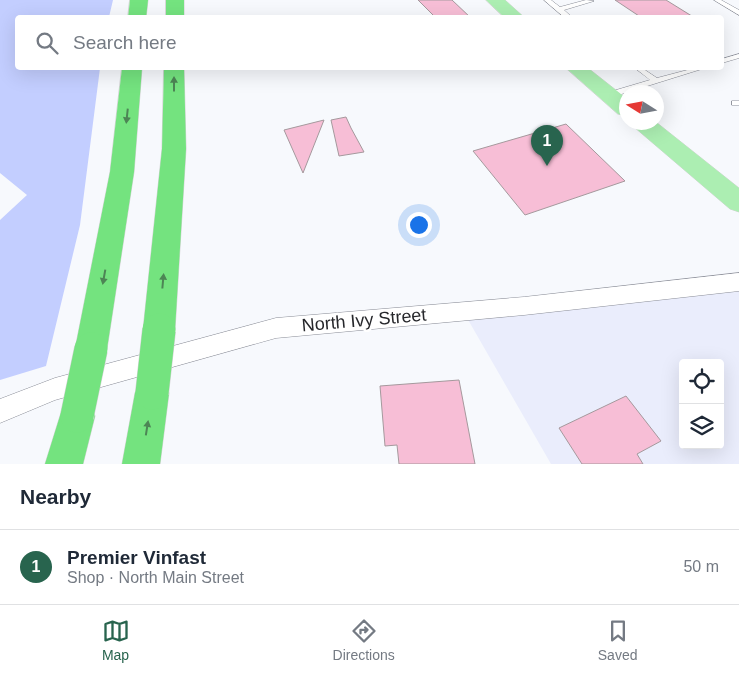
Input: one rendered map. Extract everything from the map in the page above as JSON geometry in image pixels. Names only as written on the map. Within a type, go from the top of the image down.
[{"type":"highway","points":[[137,15],[139,0]]},
{"type":"highway","points":[[175,0],[175,15]]},
{"type":"highway","points":[[64,462],[77,416],[91,350],[122,172],[132,70]]},
{"type":"highway","points":[[141,464],[160,330],[174,149],[174,70]]},
{"type":"main road","points":[[495,0],[512,15]]},
{"type":"main road","points":[[578,70],[619,103]]},
{"type":"main road","points":[[652,130],[739,202]]},
{"type":"street","name":"North Ivy Street","points":[[0,411],[55,389],[276,328],[524,306],[739,282]]},
{"type":"lane","points":[[547,0],[566,15]]},
{"type":"lane","points":[[559,9],[589,0]]},
{"type":"lane","points":[[717,0],[739,13]]},
{"type":"lane","points":[[724,61],[739,56]]},
{"type":"lane","points":[[641,70],[656,81]]},
{"type":"lane","points":[[609,95],[694,70]]},
{"type":"shaded area","points":[[0,0],[113,0],[109,15],[15,15],[15,70],[100,70],[80,225],[46,366],[0,380],[0,220],[27,195],[0,173]]},
{"type":"shaded area","points":[[739,282],[739,464],[551,464],[463,311]]},
{"type":"building","points":[[418,0],[452,0],[468,15],[433,15]]},
{"type":"building","points":[[615,0],[666,0],[690,15],[638,15]]},
{"type":"building","points":[[346,117],[364,152],[339,156],[331,120]]},
{"type":"building","points":[[324,120],[303,173],[284,130]]},
{"type":"building","points":[[566,124],[625,181],[525,215],[473,151]]},
{"type":"building","points":[[459,380],[475,464],[399,464],[397,445],[385,446],[380,386]]},
{"type":"building","points":[[626,396],[661,441],[637,454],[643,464],[582,464],[559,428]]},
{"type":"place","name":"Premier Vinfast","points":[[547,166]]}]
